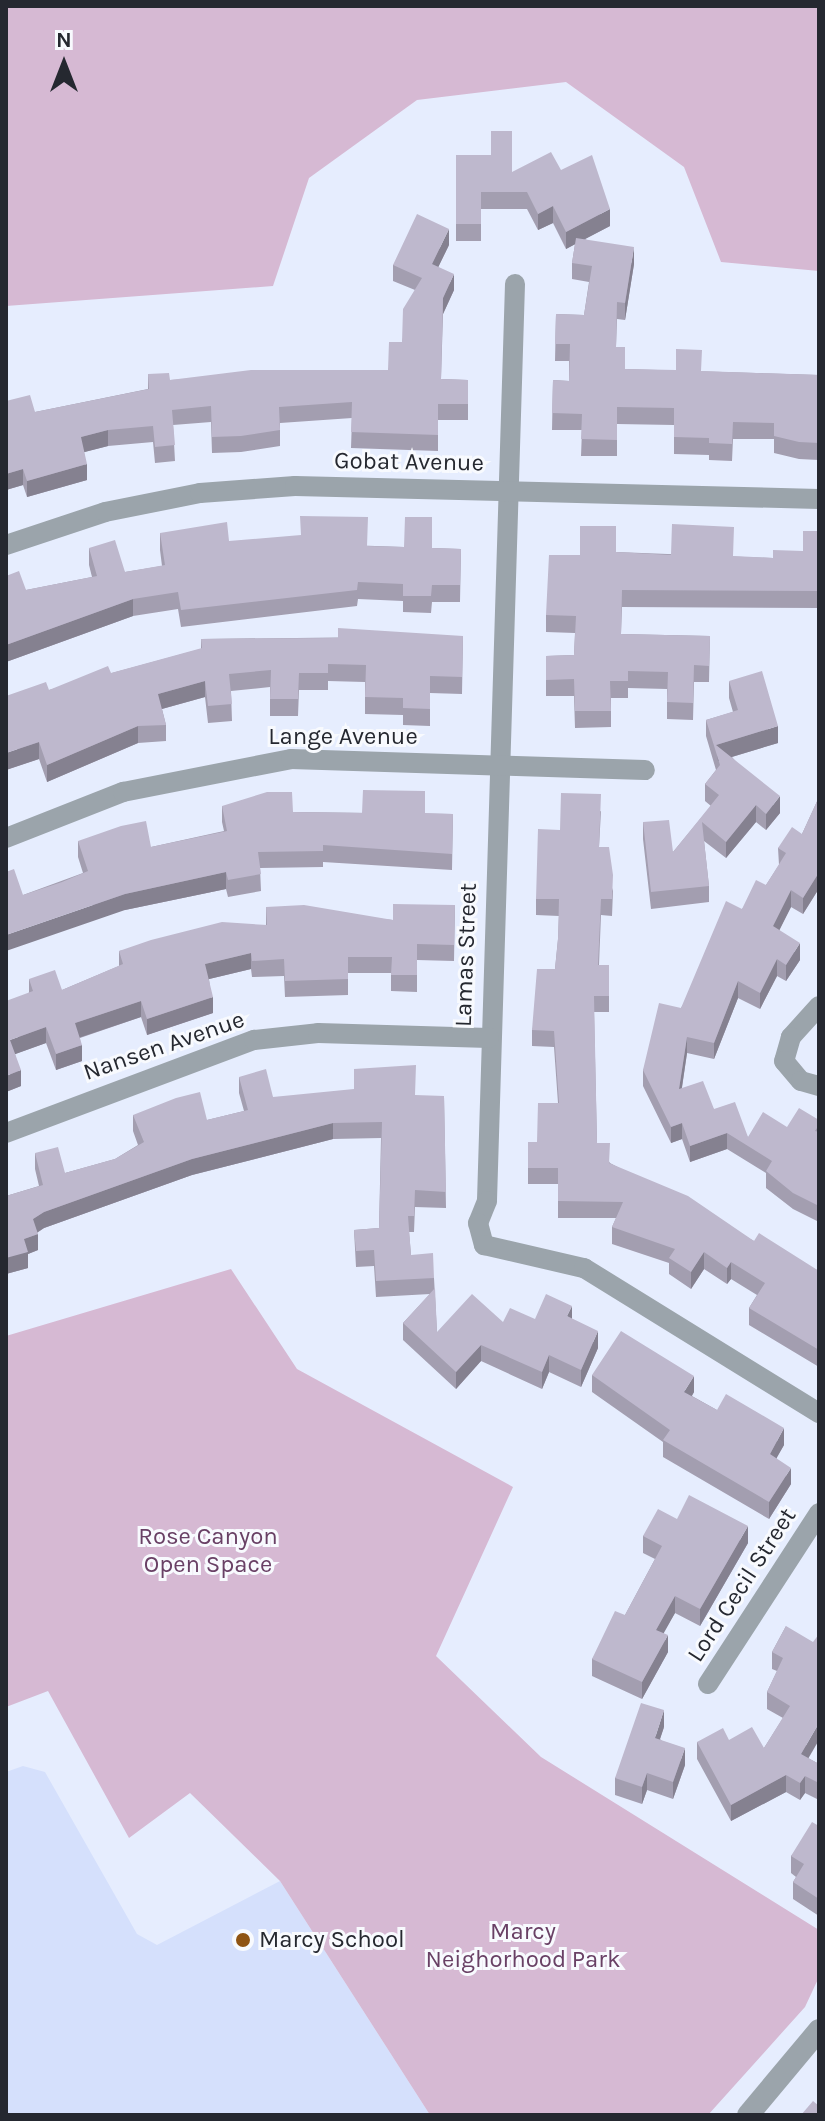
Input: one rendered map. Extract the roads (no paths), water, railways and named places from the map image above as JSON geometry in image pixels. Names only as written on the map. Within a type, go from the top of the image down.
[{"type":"street","name":"Lamas Street","points":[[515,284],[489,1038],[487,1201],[478,1223],[484,1245],[584,1268],[819,1413]]},
{"type":"street","name":"Gobat Avenue","points":[[6,545],[105,512],[200,493],[295,486],[819,499]]},
{"type":"street","name":"Lange Avenue","points":[[6,838],[123,792],[215,769],[291,759],[645,770]]},
{"type":"street","points":[[819,1006],[791,1037],[784,1061],[801,1081],[819,1086]]},
{"type":"street","name":"Nansen Avenue","points":[[6,1133],[254,1040],[318,1033],[489,1038]]},
{"type":"street","name":"Lord Cecil Street","points":[[708,1684],[819,1513]]},
{"type":"street","points":[[748,2115],[819,2030]]},
{"type":"place","name":"Marcy School","points":[[243,1940]]},
{"type":"park label","name":"Rose Canyon Open Space","points":[[208,1551]]},
{"type":"park label","name":"Marcy Neighorhood Park","points":[[523,1946]]}]
